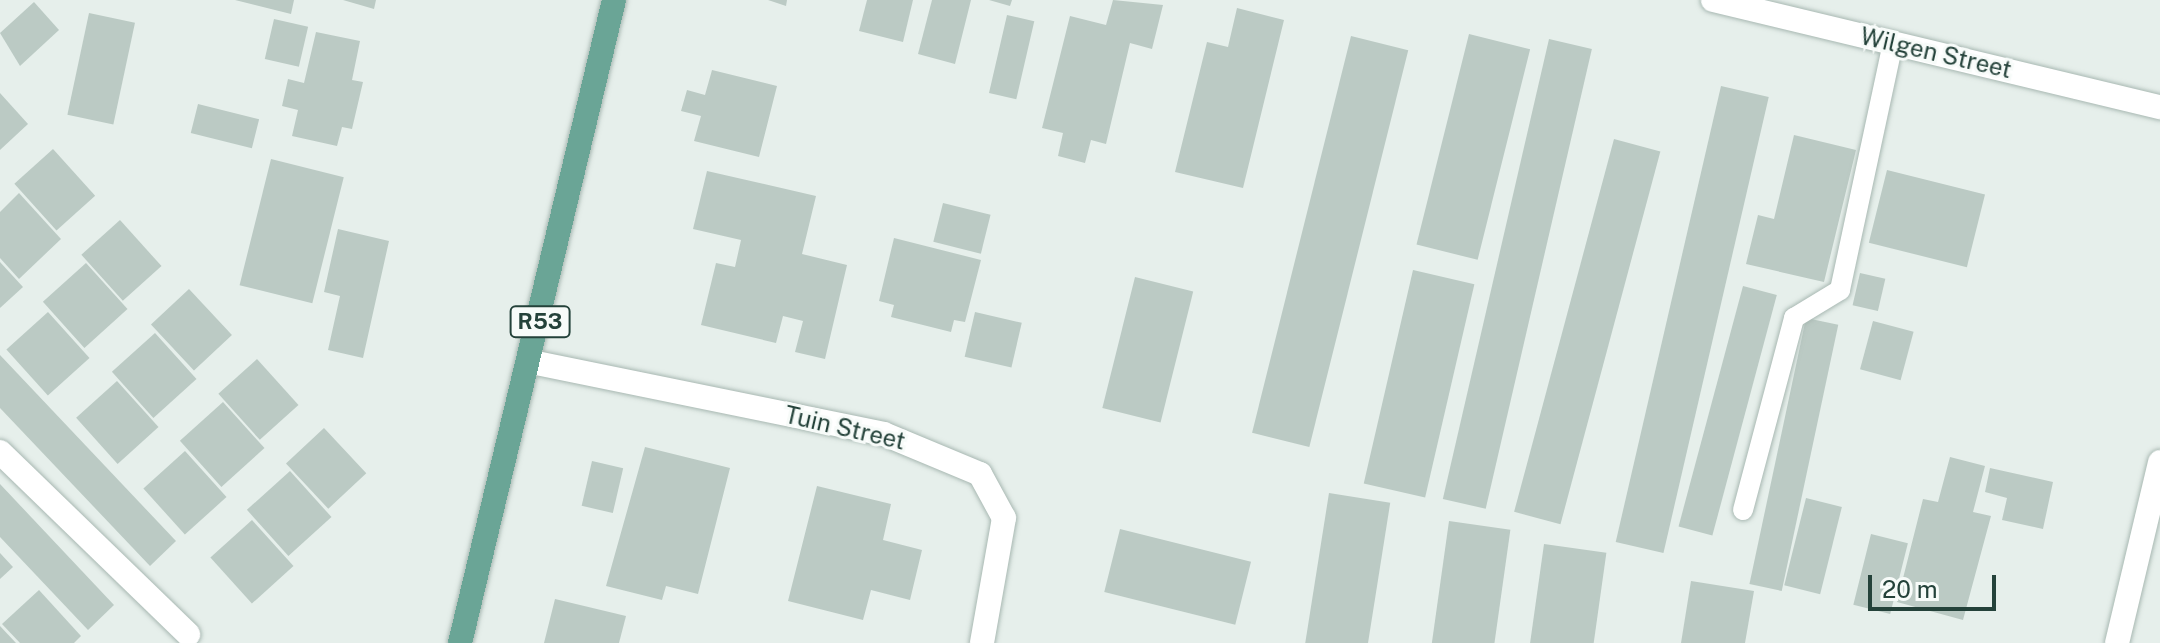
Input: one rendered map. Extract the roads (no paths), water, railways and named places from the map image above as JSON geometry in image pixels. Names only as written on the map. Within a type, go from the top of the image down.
[{"type":"main road","name":"R53","points":[[460,643],[531,362],[614,0]]},
{"type":"street","name":"Wilgen Street","points":[[1713,0],[2160,107]]},
{"type":"street","name":"Tuin Street","points":[[531,362],[884,434],[980,474],[1004,518],[982,643]]},
{"type":"street","points":[[0,452],[188,634]]},
{"type":"street","points":[[2117,643],[2160,462]]},
{"type":"lane","points":[[1743,510],[1794,318],[1840,290],[1893,43]]}]
